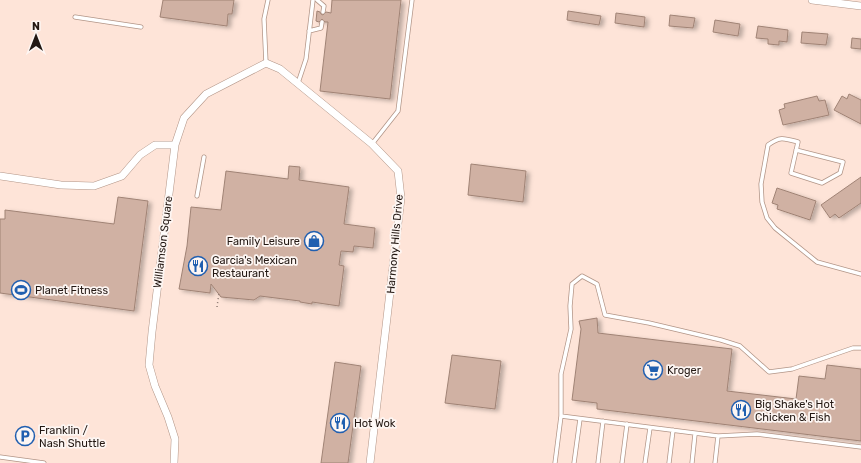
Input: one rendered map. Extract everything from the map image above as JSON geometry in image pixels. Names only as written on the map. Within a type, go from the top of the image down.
[{"type":"street","points":[[812,0],[861,6]]},
{"type":"street","name":"Harmony Hills Drive","points":[[266,63],[280,69],[372,144],[398,171],[401,198],[370,463]]},
{"type":"street","name":"Williamson Square","points":[[174,463],[175,439],[168,417],[155,386],[149,365],[175,145],[184,118],[206,94],[266,63]]},
{"type":"street","points":[[0,176],[61,185],[94,186],[122,176],[140,155],[155,145],[175,145]]},
{"type":"lane","points":[[266,63],[264,19],[268,0]]},
{"type":"lane","points":[[298,84],[306,59],[313,0]]},
{"type":"lane","points":[[316,0],[324,6],[323,12]]},
{"type":"lane","points":[[372,144],[398,112],[412,0]]},
{"type":"lane","points":[[75,17],[141,27]]},
{"type":"lane","points":[[309,31],[321,28],[322,22]]},
{"type":"lane","points":[[796,150],[843,162],[840,173],[822,183],[791,173],[796,150],[798,142],[786,138],[777,139],[768,145],[761,184],[762,202],[767,218],[775,228],[817,262],[861,274]]},
{"type":"lane","points":[[197,196],[204,157]]},
{"type":"lane","points":[[555,463],[561,416],[561,374],[571,329],[570,306],[572,284],[582,276],[597,284],[605,315],[649,323],[740,346],[769,372],[792,369],[853,348],[861,348]]},
{"type":"lane","points":[[561,416],[695,434],[718,436],[757,434],[861,447]]},
{"type":"lane","points":[[574,463],[580,419]]},
{"type":"lane","points":[[598,463],[603,421]]},
{"type":"lane","points":[[622,463],[627,424]]},
{"type":"lane","points":[[645,463],[650,428]]},
{"type":"lane","points":[[669,463],[672,430]]},
{"type":"lane","points":[[692,463],[695,434]]},
{"type":"lane","points":[[715,463],[718,436]]},
{"type":"lane","points":[[0,457],[44,463]]},
{"type":"path","points":[[217,307],[219,294]]},
{"type":"building","points":[[163,0],[234,0],[232,14],[228,14],[227,26],[160,17]]},
{"type":"building","points":[[332,0],[401,0],[390,99],[320,91],[328,22],[325,22],[322,19],[319,22],[316,21],[317,11],[323,15],[326,12],[331,13]]},
{"type":"building","points":[[568,11],[601,16],[599,25],[567,20]]},
{"type":"building","points":[[616,13],[645,17],[644,27],[615,23]]},
{"type":"building","points":[[670,15],[695,18],[693,28],[669,26]]},
{"type":"building","points":[[715,20],[740,24],[738,36],[713,32]]},
{"type":"building","points":[[758,26],[788,30],[787,42],[779,41],[779,45],[768,44],[768,39],[756,38]]},
{"type":"building","points":[[802,32],[828,34],[826,45],[801,43]]},
{"type":"building","points":[[852,38],[861,39],[861,49],[851,48]]},
{"type":"building","points":[[849,94],[861,100],[861,124],[834,110],[842,96],[847,99]]},
{"type":"building","points":[[817,96],[819,101],[825,100],[829,115],[783,125],[779,110],[785,108],[784,104]]},
{"type":"building","points":[[471,164],[526,171],[523,202],[468,195]]},
{"type":"building","points":[[289,166],[300,167],[299,180],[349,187],[344,224],[375,228],[373,248],[354,246],[353,252],[341,251],[339,265],[344,266],[339,306],[312,302],[312,304],[260,296],[254,300],[221,297],[211,284],[210,293],[179,289],[187,246],[191,207],[221,210],[226,171],[288,179]]},
{"type":"building","points":[[861,177],[861,203],[839,218],[835,214],[830,218],[821,205]]},
{"type":"building","points":[[777,188],[816,201],[810,220],[777,209],[778,205],[772,203]]},
{"type":"building","points":[[118,197],[148,201],[134,311],[0,293],[0,219],[5,219],[5,210],[114,224]]},
{"type":"building","name":"Kroger","points":[[597,318],[598,333],[732,349],[727,391],[796,399],[799,376],[825,379],[827,365],[861,369],[861,441],[597,409],[597,403],[572,400],[581,329],[579,321]]},
{"type":"building","points":[[452,355],[501,361],[495,409],[445,403]]},
{"type":"building","points":[[335,362],[361,366],[348,463],[321,463]]},
{"type":"place","name":"Family Leisure","points":[[314,241]]},
{"type":"place","name":"Garcia's Mexican Restaurant","points":[[198,266]]},
{"type":"place","name":"Planet Fitness","points":[[21,290]]},
{"type":"place","name":"Kroger","points":[[653,370]]},
{"type":"place","name":"Big Shake's Hot Chicken & Fish","points":[[741,410]]},
{"type":"place","name":"Hot Wok","points":[[340,423]]},
{"type":"place","name":"Franklin / Nash Shuttle","points":[[25,436]]}]
